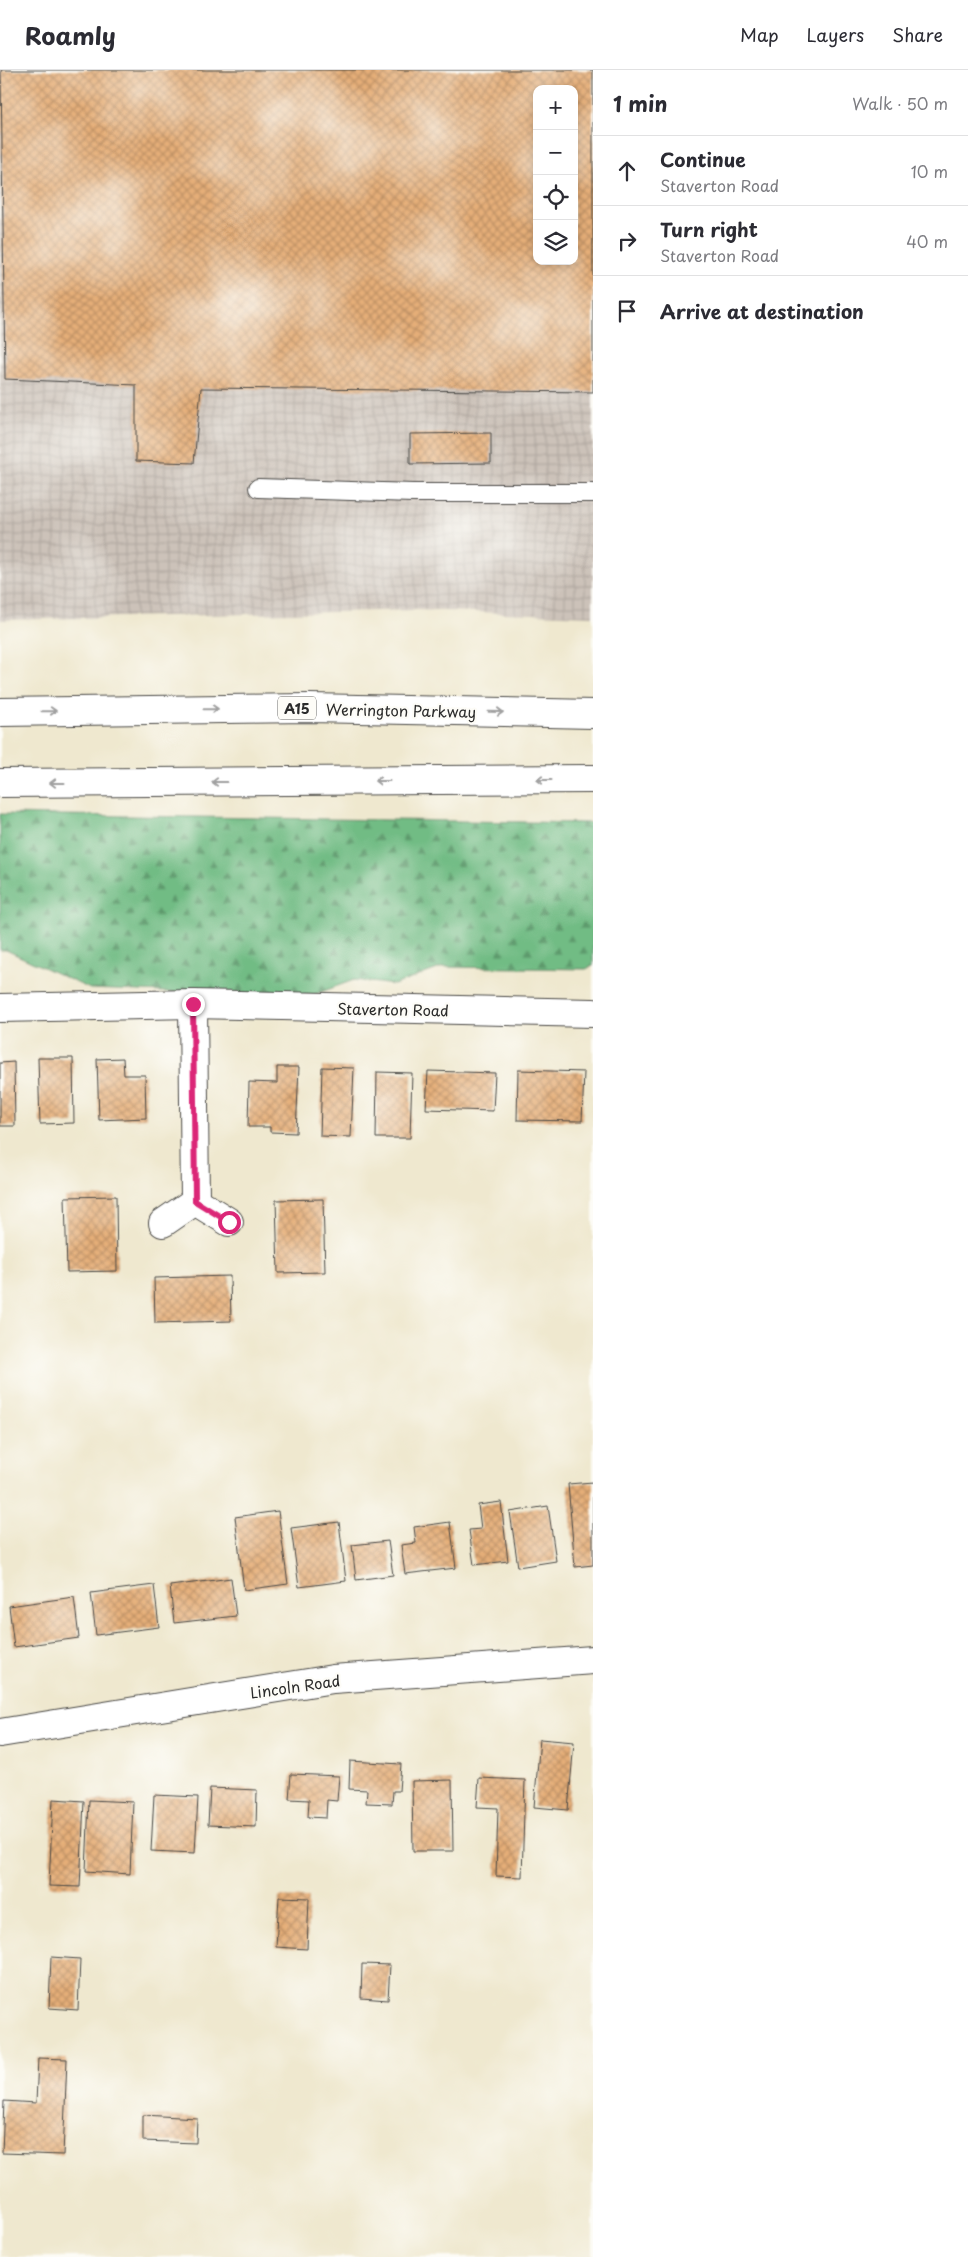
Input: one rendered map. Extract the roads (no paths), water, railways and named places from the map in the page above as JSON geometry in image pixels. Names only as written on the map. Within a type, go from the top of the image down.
[{"type":"main road","name":"Werrington Parkway","points":[[0,712],[310,708],[593,714]]},
{"type":"main road","points":[[0,783],[593,780]]},
{"type":"main road","points":[[193,1004],[195,1201]]},
{"type":"main road","name":"Staverton Road","points":[[0,1008],[193,1004],[593,1013]]},
{"type":"main road","points":[[195,1201],[229,1222]]},
{"type":"main road","points":[[163,1223],[195,1201]]},
{"type":"main road","name":"Lincoln Road","points":[[0,1733],[334,1679],[593,1660]]},
{"type":"lane","points":[[258,488],[413,493],[593,493]]}]
